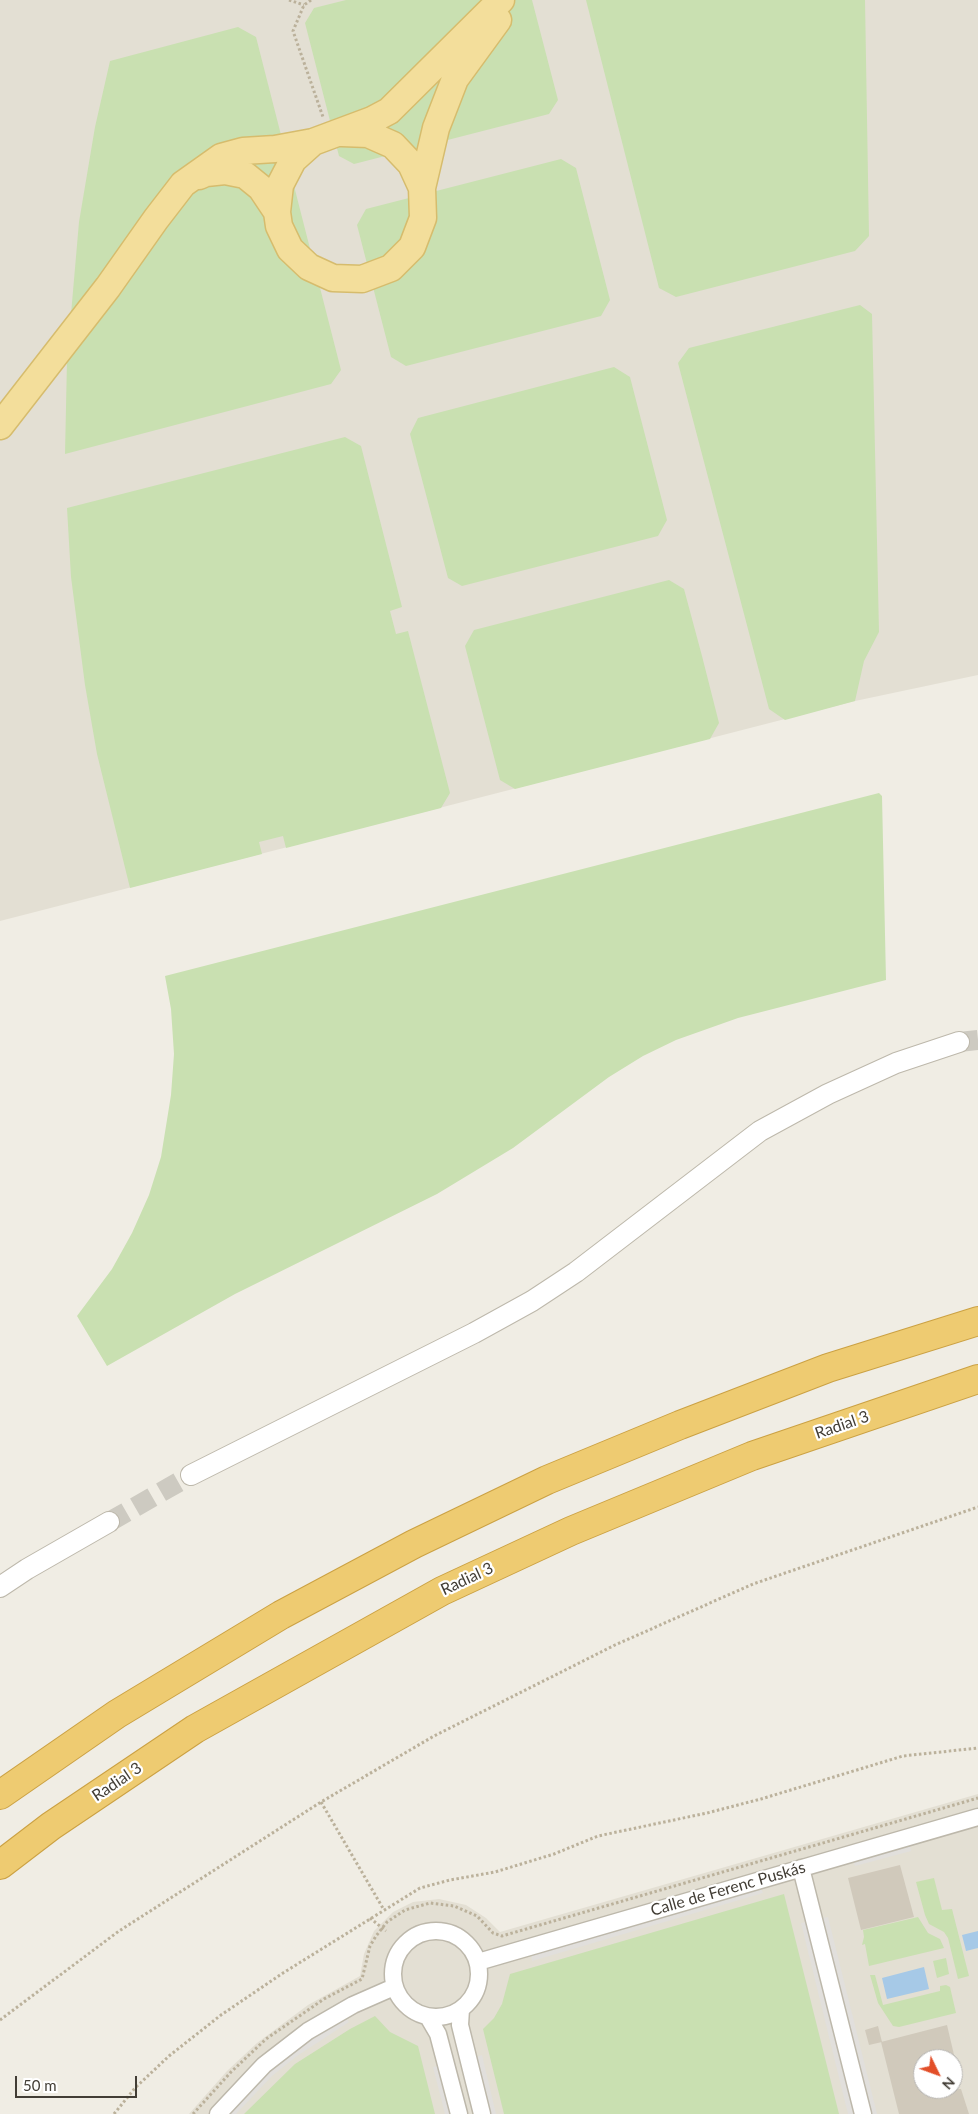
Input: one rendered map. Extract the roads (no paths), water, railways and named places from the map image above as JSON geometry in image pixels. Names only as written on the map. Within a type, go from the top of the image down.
[{"type":"highway","points":[[0,1795],[116,1714],[281,1615],[414,1544],[547,1480],[680,1426],[828,1368],[978,1321]]},
{"type":"highway","name":"Radial 3","points":[[0,1865],[51,1826],[195,1729],[442,1591],[571,1531],[752,1456],[978,1379]]},
{"type":"main road","points":[[501,0],[389,111],[328,137],[292,160],[280,185],[277,212],[279,226],[290,249],[309,267],[332,278],[362,279],[391,268],[412,247],[423,218],[422,188],[436,128],[455,79],[515,0]]},
{"type":"main road","points":[[0,426],[108,287],[156,218],[183,184],[221,157],[243,151],[275,149],[328,137],[368,134],[393,145],[411,164],[422,188]]},
{"type":"main road","points":[[183,184],[206,173],[225,171],[245,175],[261,188],[277,212]]},
{"type":"street","points":[[191,1475],[532,1302],[576,1272],[760,1131],[828,1094],[896,1063],[959,1042]]},
{"type":"street","points":[[0,1587],[27,1569],[109,1522]]},
{"type":"street","name":"Calle de Ferenc Puskás","points":[[478,1962],[978,1817]]},
{"type":"street","points":[[801,1868],[863,2114]]},
{"type":"street","points":[[438,1930],[457,1936],[472,1950],[478,1962],[477,1988],[471,1999],[462,2009],[451,2014],[439,2017],[417,2013],[399,1998],[394,1987],[392,1973],[398,1953],[412,1938],[424,1932],[438,1930]]},
{"type":"street","points":[[218,2114],[264,2065],[308,2031],[353,2005],[394,1987]]},
{"type":"street","points":[[462,2009],[460,2025],[482,2114]]},
{"type":"street","points":[[428,2016],[441,2044],[459,2114]]},
{"type":"water","points":[[978,1931],[978,1948],[966,1951],[962,1935]]},
{"type":"water","points":[[924,1967],[929,1989],[887,1999],[882,1978]]},
{"type":"tunnel","points":[[959,1042],[978,1040]]},
{"type":"tunnel","points":[[109,1522],[191,1475]]}]
